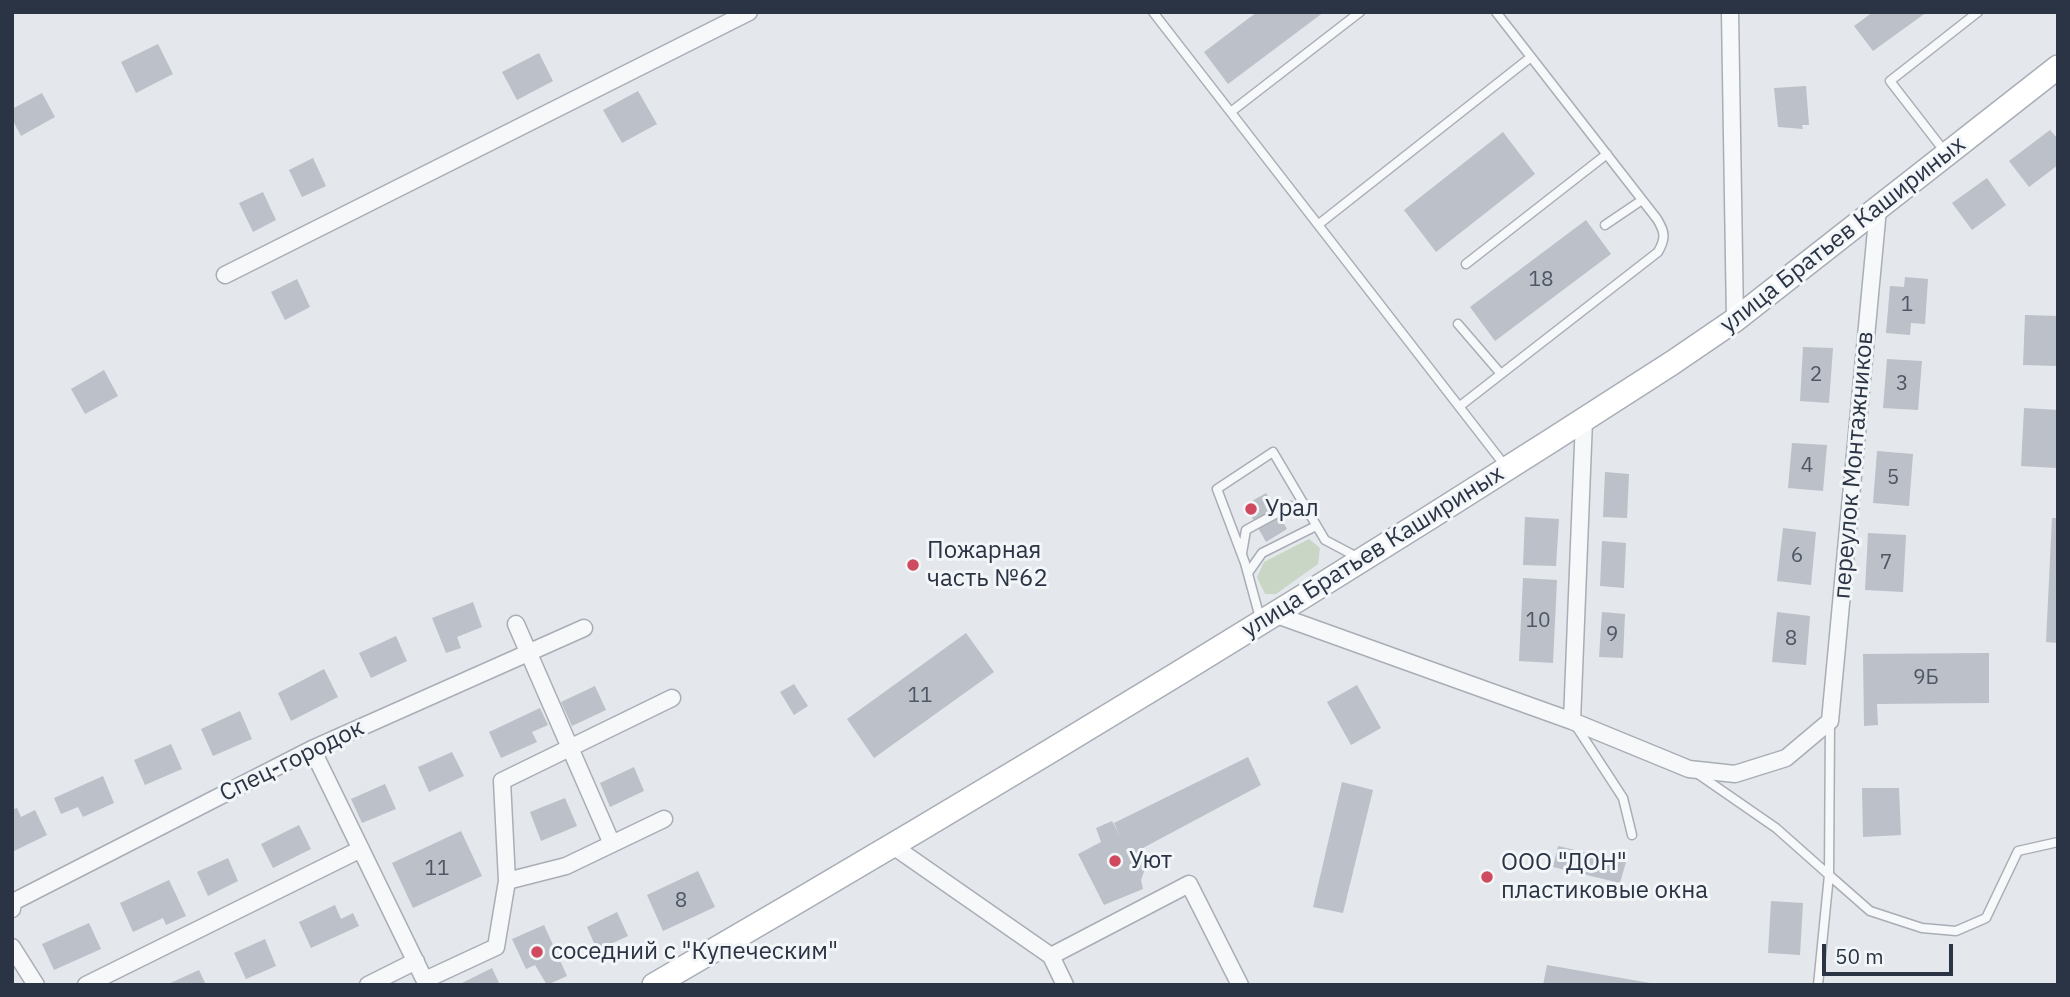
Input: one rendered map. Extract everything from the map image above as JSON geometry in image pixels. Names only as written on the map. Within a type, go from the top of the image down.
[{"type":"main road","name":"улица Братьев Кашириных","points":[[654,985],[893,846],[1267,618],[1584,420],[1735,320],[2058,67]]},
{"type":"street","points":[[225,275],[749,12]]},
{"type":"street","points":[[1730,12],[1735,320]]},
{"type":"street","name":"переулок Монтажников","points":[[1830,721],[1878,209]]},
{"type":"street","points":[[1572,721],[1584,420]]},
{"type":"street","points":[[1267,618],[1572,721],[1689,769],[1735,774],[1786,758],[1830,721]]},
{"type":"street","points":[[516,624],[611,844]]},
{"type":"street","name":"Спец-городок","points":[[12,909],[13,902],[312,749],[584,628]]},
{"type":"street","points":[[312,749],[426,982],[496,947],[506,881],[502,781],[672,698]]},
{"type":"street","points":[[506,881],[566,866],[664,818]]},
{"type":"street","points":[[893,846],[1051,957],[1065,985]]},
{"type":"street","points":[[86,985],[361,849]]},
{"type":"street","points":[[1051,957],[1189,884],[1240,985]]},
{"type":"street","points":[[12,947],[36,985]]},
{"type":"street","points":[[368,985],[415,961]]},
{"type":"lane","points":[[1232,111],[1360,12]]},
{"type":"lane","points":[[1460,406],[1658,252],[1664,241],[1664,231],[1642,200],[1496,12]]},
{"type":"lane","points":[[1947,155],[1890,82],[1978,12]]},
{"type":"lane","points":[[1156,13],[1508,469]]},
{"type":"lane","points":[[1320,224],[1531,57]]},
{"type":"lane","points":[[1466,264],[1607,155]]},
{"type":"lane","points":[[1605,225],[1642,200]]},
{"type":"lane","points":[[1458,324],[1501,374]]},
{"type":"lane","points":[[1267,618],[1217,489],[1273,452],[1325,540],[1362,559]]},
{"type":"lane","points":[[1242,554],[1247,530],[1290,506],[1307,511]]},
{"type":"lane","points":[[1248,573],[1262,553],[1316,526]]},
{"type":"lane","points":[[1572,721],[1623,798],[1632,835]]},
{"type":"lane","points":[[1818,985],[1829,875],[1830,721]]},
{"type":"lane","points":[[1689,769],[1776,828],[1870,911],[1922,928],[1956,932],[1986,918],[2018,851],[2058,842]]},
{"type":"green space","points":[[1309,539],[1320,548],[1318,564],[1276,594],[1265,594],[1257,577],[1264,562]]},
{"type":"building","points":[[1257,12],[1324,12],[1228,84],[1204,52]]},
{"type":"building","points":[[1873,12],[1927,12],[1873,51],[1854,26]]},
{"type":"building","points":[[158,44],[173,74],[136,93],[121,62]]},
{"type":"building","points":[[539,53],[553,81],[517,100],[502,72]]},
{"type":"building","points":[[1806,86],[1809,125],[1802,125],[1803,129],[1778,127],[1774,88]]},
{"type":"building","points":[[638,91],[657,124],[622,143],[603,110]]},
{"type":"building","points":[[42,93],[55,117],[21,136],[12,119],[12,109]]},
{"type":"building","points":[[2050,130],[2058,139],[2058,165],[2029,187],[2009,161]]},
{"type":"building","points":[[1503,132],[1535,174],[1436,252],[1404,210]]},
{"type":"building","points":[[313,158],[326,186],[302,197],[289,170]]},
{"type":"building","points":[[1987,178],[2006,205],[1972,230],[1952,203]]},
{"type":"building","points":[[263,192],[276,220],[253,232],[239,203]]},
{"type":"building","points":[[1586,220],[1611,254],[1495,341],[1470,307]]},
{"type":"building","points":[[1905,277],[1928,279],[1925,324],[1911,323],[1910,335],[1886,333],[1890,286],[1904,287]]},
{"type":"building","points":[[297,279],[310,307],[285,320],[271,292]]},
{"type":"building","points":[[2025,315],[2058,316],[2057,366],[2023,365]]},
{"type":"building","points":[[1803,347],[1833,348],[1829,403],[1800,401]]},
{"type":"building","points":[[1887,359],[1922,361],[1918,410],[1883,408]]},
{"type":"building","points":[[104,370],[118,396],[85,414],[71,389]]},
{"type":"building","points":[[2024,408],[2058,410],[2056,468],[2021,466]]},
{"type":"building","points":[[1792,443],[1827,445],[1823,491],[1788,488]]},
{"type":"building","points":[[1877,451],[1913,454],[1909,506],[1873,503]]},
{"type":"building","points":[[1605,472],[1629,474],[1627,518],[1603,517]]},
{"type":"building","points":[[1266,493],[1287,529],[1266,542],[1245,505]]},
{"type":"building","points":[[1525,517],[1559,519],[1556,566],[1523,565]]},
{"type":"building","points":[[2052,518],[2058,518],[2058,643],[2046,642]]},
{"type":"building","points":[[1783,528],[1816,532],[1811,585],[1777,581]]},
{"type":"building","points":[[1868,533],[1906,535],[1903,592],[1865,590]]},
{"type":"building","points":[[1602,541],[1626,543],[1624,588],[1600,586]]},
{"type":"building","points":[[1523,578],[1557,580],[1553,663],[1519,661]]},
{"type":"building","points":[[473,602],[482,627],[457,637],[461,648],[446,653],[432,618]]},
{"type":"building","points":[[1602,612],[1625,614],[1623,658],[1599,657]]},
{"type":"building","points":[[1777,612],[1810,616],[1806,665],[1772,662]]},
{"type":"building","points":[[966,633],[994,672],[874,758],[847,719]]},
{"type":"building","points":[[396,636],[407,661],[371,678],[359,653]]},
{"type":"building","points":[[1989,653],[1989,703],[1877,704],[1878,725],[1864,726],[1863,654]]},
{"type":"building","points":[[324,669],[338,697],[291,721],[278,693]]},
{"type":"building","points":[[794,684],[808,706],[794,715],[780,692]]},
{"type":"building","points":[[1357,685],[1381,728],[1351,745],[1327,702]]},
{"type":"building","points":[[595,686],[606,710],[572,726],[561,702]]},
{"type":"building","points":[[540,708],[548,725],[532,732],[537,742],[501,758],[489,732]]},
{"type":"building","points":[[240,711],[252,739],[213,756],[201,729]]},
{"type":"building","points":[[171,744],[182,769],[145,785],[134,760]]},
{"type":"building","points":[[452,752],[464,776],[429,792],[418,767]]},
{"type":"building","points":[[1248,757],[1261,785],[1141,849],[1151,866],[1145,869],[1141,880],[1143,889],[1104,905],[1078,854],[1101,842],[1096,828],[1112,821],[1120,836],[1114,823]]},
{"type":"building","points":[[634,767],[644,791],[610,807],[600,783]]},
{"type":"building","points":[[103,776],[114,803],[83,817],[78,807],[61,814],[54,798]]},
{"type":"building","points":[[1342,782],[1373,790],[1343,913],[1313,907]]},
{"type":"building","points":[[385,784],[396,809],[362,823],[351,799]]},
{"type":"building","points":[[1862,788],[1899,788],[1901,835],[1863,837]]},
{"type":"building","points":[[565,798],[577,826],[541,841],[530,812]]},
{"type":"building","points":[[17,808],[21,817],[35,810],[47,835],[12,852],[12,810]]},
{"type":"building","points":[[299,825],[311,849],[273,868],[261,844]]},
{"type":"building","points":[[461,831],[482,876],[413,908],[392,863]]},
{"type":"building","points":[[1558,846],[1626,862],[1620,883],[1553,867]]},
{"type":"building","points":[[228,858],[238,881],[208,896],[197,872]]},
{"type":"building","points":[[698,871],[715,907],[663,931],[647,895]]},
{"type":"building","points":[[169,880],[186,916],[166,925],[163,918],[133,932],[120,903]]},
{"type":"building","points":[[1771,901],[1803,903],[1800,955],[1768,953]]},
{"type":"building","points":[[335,905],[341,919],[353,913],[359,926],[311,948],[299,922]]},
{"type":"building","points":[[617,912],[628,936],[597,950],[587,927]]},
{"type":"building","points":[[89,923],[101,949],[54,970],[42,944]]},
{"type":"building","name":"соседний с \"Купеческим\"","points":[[544,925],[567,976],[547,985],[535,965],[526,969],[512,939]]},
{"type":"building","points":[[265,939],[276,966],[246,979],[234,953]]},
{"type":"building","points":[[1547,965],[1650,983],[1543,985]]},
{"type":"building","points":[[492,968],[500,985],[458,985]]},
{"type":"building","points":[[199,970],[206,985],[166,985]]},
{"type":"place","name":"Урал","points":[[1251,509]]},
{"type":"place","name":"Пожарная часть №62","points":[[913,565]]},
{"type":"place","name":"Уют","points":[[1115,861]]},
{"type":"place","name":"ООО \"ДОН\" пластиковые окна","points":[[1487,877]]},
{"type":"place","name":"соседний с \"Купеческим\"","points":[[537,952]]}]
